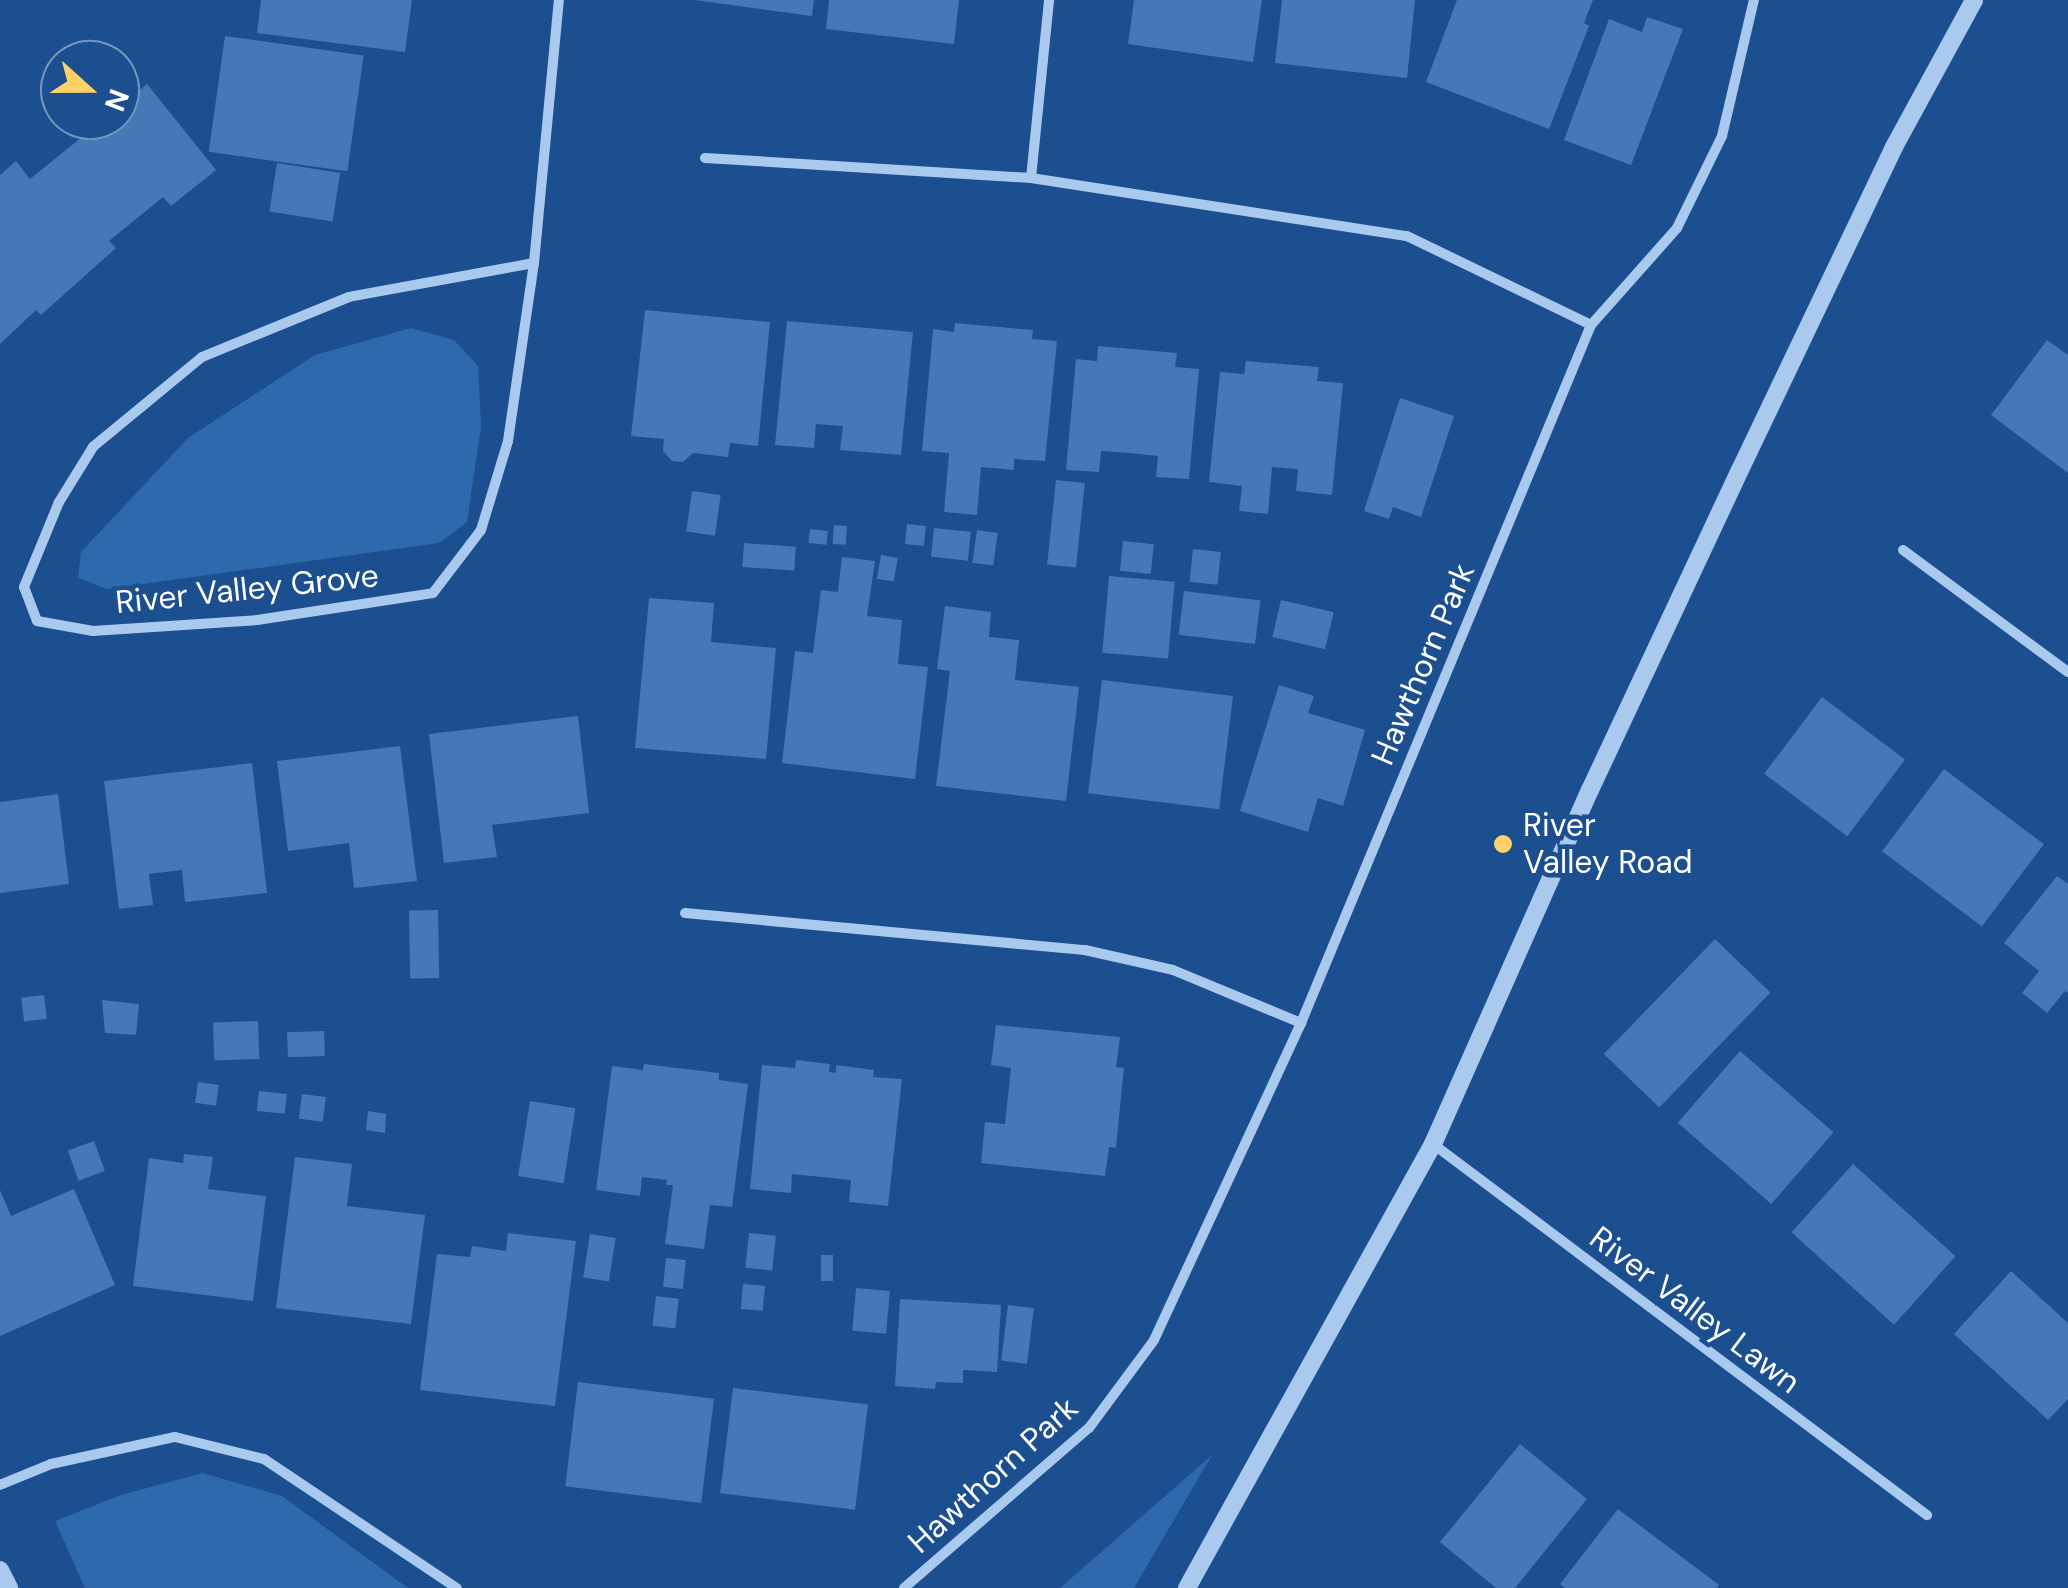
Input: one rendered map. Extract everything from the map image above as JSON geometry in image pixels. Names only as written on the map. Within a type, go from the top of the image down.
[{"type":"street","name":"River Valley Grove","points":[[534,263],[350,297],[202,357],[93,446],[58,502],[24,586],[37,621],[93,631],[257,620],[433,593],[480,530],[508,441],[534,263],[560,0]]},
{"type":"street","points":[[1030,178],[1050,0]]},
{"type":"street","name":"Hawthorn Park","points":[[904,1588],[1089,1428],[1154,1340],[1301,1023],[1591,325],[1677,228],[1722,136],[1754,0]]},
{"type":"street","points":[[1186,1588],[1433,1144],[1590,790],[1732,488],[1894,147],[1974,0]]},
{"type":"street","points":[[705,158],[1030,178],[1407,236],[1591,325]]},
{"type":"street","points":[[1902,550],[2068,672]]},
{"type":"street","points":[[685,913],[1085,950],[1173,970],[1301,1023]]},
{"type":"street","name":"River Valley Lawn","points":[[1433,1144],[1927,1516]]},
{"type":"street","points":[[0,1485],[52,1464],[175,1437],[264,1459],[458,1588]]},
{"type":"street","points":[[0,1570],[9,1588]]},
{"type":"shaded area","points":[[411,328],[454,340],[478,366],[481,427],[467,522],[439,543],[107,589],[78,578],[81,552],[188,438],[315,355]]},
{"type":"shaded area","points":[[1212,1455],[1134,1588],[1060,1588]]},
{"type":"shaded area","points":[[203,1473],[282,1496],[408,1588],[85,1588],[55,1521],[121,1495]]},
{"type":"building","points":[[261,0],[412,0],[405,52],[257,33]]},
{"type":"building","points":[[695,0],[814,0],[812,16]]},
{"type":"building","points":[[829,0],[959,0],[954,44],[826,29]]},
{"type":"building","points":[[1134,0],[1262,0],[1253,62],[1128,44]]},
{"type":"building","points":[[1282,0],[1415,0],[1407,78],[1275,63]]},
{"type":"building","points":[[1457,0],[1593,0],[1584,23],[1589,26],[1549,129],[1426,82]]},
{"type":"building","points":[[1647,17],[1683,29],[1631,165],[1564,140],[1609,19],[1642,32]]},
{"type":"building","points":[[225,36],[364,55],[347,171],[209,152]]},
{"type":"building","points":[[147,84],[216,170],[171,206],[163,197],[109,241],[116,248],[41,315],[36,310],[0,344],[0,175],[16,161],[30,179],[78,140],[140,140],[140,90]]},
{"type":"building","points":[[277,163],[340,173],[333,221],[269,211]]},
{"type":"building","points":[[645,310],[770,322],[758,446],[730,443],[728,457],[693,453],[683,462],[672,461],[663,451],[664,439],[631,436]]},
{"type":"building","points":[[787,321],[913,332],[901,455],[840,450],[843,426],[816,424],[814,448],[775,445]]},
{"type":"building","points":[[955,323],[1033,330],[1032,339],[1057,341],[1045,461],[1014,459],[1014,470],[981,467],[977,515],[944,512],[949,453],[922,451],[933,329],[954,332]]},
{"type":"building","points":[[2047,340],[2068,355],[2068,473],[1991,415]]},
{"type":"building","points":[[1098,346],[1177,353],[1175,367],[1199,369],[1189,479],[1156,477],[1158,456],[1130,453],[1101,451],[1099,472],[1066,470],[1076,359],[1097,361]]},
{"type":"building","points":[[1246,361],[1319,367],[1317,381],[1343,383],[1332,495],[1296,491],[1298,469],[1272,467],[1268,514],[1239,511],[1242,486],[1209,482],[1220,372],[1244,374]]},
{"type":"building","points":[[1400,398],[1454,416],[1421,517],[1393,507],[1389,519],[1364,511]]},
{"type":"building","points":[[1056,480],[1085,483],[1076,568],[1047,565]]},
{"type":"building","points":[[692,491],[721,495],[715,536],[686,532]]},
{"type":"building","points":[[907,524],[926,526],[924,546],[905,544]]},
{"type":"building","points":[[834,525],[847,526],[846,545],[833,544]]},
{"type":"building","points":[[934,528],[971,532],[968,561],[931,557]]},
{"type":"building","points":[[810,529],[828,531],[826,545],[809,543]]},
{"type":"building","points":[[977,530],[998,533],[993,566],[972,563]]},
{"type":"building","points":[[1123,541],[1154,544],[1151,574],[1120,571]]},
{"type":"building","points":[[744,543],[796,547],[794,571],[742,567]]},
{"type":"building","points":[[1193,549],[1221,552],[1217,585],[1190,582]]},
{"type":"building","points":[[881,555],[898,558],[894,582],[877,579]]},
{"type":"building","points":[[842,557],[875,561],[867,616],[902,620],[898,664],[928,667],[915,779],[782,763],[795,651],[813,653],[821,590],[838,592]]},
{"type":"building","points":[[1109,576],[1175,582],[1168,658],[1102,653]]},
{"type":"building","points":[[1184,591],[1260,600],[1255,644],[1179,635]]},
{"type":"building","points":[[649,598],[714,603],[711,642],[776,648],[766,759],[635,748]]},
{"type":"building","points":[[1281,600],[1334,612],[1325,649],[1272,637]]},
{"type":"building","points":[[945,606],[991,612],[989,637],[1019,640],[1015,680],[1079,687],[1066,801],[936,786],[950,671],[937,669]]},
{"type":"building","points":[[1102,680],[1233,696],[1219,809],[1088,793]]},
{"type":"building","points":[[1279,685],[1314,696],[1308,713],[1365,730],[1343,806],[1318,798],[1308,832],[1240,811]]},
{"type":"building","points":[[1822,697],[1905,760],[1847,836],[1764,774]]},
{"type":"building","points":[[578,716],[589,813],[492,825],[497,857],[444,863],[429,734]]},
{"type":"building","points":[[400,746],[417,881],[354,888],[349,843],[288,851],[277,761]]},
{"type":"building","points":[[252,763],[267,893],[185,902],[182,870],[149,874],[153,905],[119,909],[104,781]]},
{"type":"building","points":[[1944,769],[2044,844],[1982,926],[1882,851]]},
{"type":"building","points":[[58,794],[69,884],[0,893],[0,802]]},
{"type":"building","points":[[2057,876],[2068,884],[2068,993],[2065,991],[2047,1013],[2022,993],[2039,971],[2004,943]]},
{"type":"building","points":[[438,910],[439,978],[410,978],[409,911]]},
{"type":"building","points":[[1715,939],[1770,992],[1659,1108],[1604,1054]]},
{"type":"building","points":[[44,995],[47,1019],[24,1022],[21,998]]},
{"type":"building","points":[[102,1000],[139,1004],[136,1035],[105,1033]]},
{"type":"building","points":[[258,1021],[259,1059],[214,1061],[213,1023]]},
{"type":"building","points":[[996,1025],[1120,1037],[1116,1067],[1124,1068],[1116,1148],[1109,1147],[1105,1176],[981,1163],[985,1122],[1005,1124],[1011,1068],[991,1065]]},
{"type":"building","points":[[324,1031],[325,1056],[288,1057],[287,1032]]},
{"type":"building","points":[[1740,1051],[1834,1132],[1771,1204],[1678,1123]]},
{"type":"building","points":[[796,1060],[830,1064],[829,1072],[836,1073],[836,1065],[874,1070],[873,1077],[902,1079],[888,1206],[849,1202],[851,1180],[792,1174],[791,1193],[750,1189],[762,1065],[795,1068]]},
{"type":"building","points":[[644,1064],[719,1073],[719,1080],[748,1084],[732,1207],[710,1205],[704,1249],[665,1244],[673,1185],[666,1185],[667,1180],[642,1177],[640,1196],[596,1190],[612,1066],[643,1070]]},
{"type":"building","points":[[198,1082],[219,1085],[216,1106],[195,1103]]},
{"type":"building","points":[[259,1091],[287,1094],[285,1114],[257,1111]]},
{"type":"building","points":[[302,1094],[326,1097],[323,1122],[299,1119]]},
{"type":"building","points":[[530,1101],[575,1108],[564,1183],[518,1176]]},
{"type":"building","points":[[368,1111],[386,1114],[385,1133],[366,1130]]},
{"type":"building","points":[[94,1141],[105,1171],[79,1181],[68,1151]]},
{"type":"building","points":[[184,1154],[213,1157],[208,1189],[266,1196],[253,1301],[133,1286],[149,1158],[183,1163]]},
{"type":"building","points":[[295,1157],[352,1164],[347,1206],[425,1215],[411,1324],[276,1308]]},
{"type":"building","points":[[1853,1164],[1956,1256],[1894,1325],[1791,1232]]},
{"type":"building","points":[[74,1189],[115,1285],[0,1336],[0,1190],[11,1216]]},
{"type":"building","points":[[508,1233],[576,1241],[555,1406],[420,1390],[437,1254],[470,1257],[472,1246],[506,1251]]},
{"type":"building","points":[[749,1233],[776,1236],[772,1271],[745,1268]]},
{"type":"building","points":[[590,1234],[616,1238],[609,1282],[583,1277]]},
{"type":"building","points":[[821,1255],[833,1255],[833,1281],[821,1281]]},
{"type":"building","points":[[666,1258],[686,1260],[683,1289],[663,1287]]},
{"type":"building","points":[[2011,1271],[2068,1323],[2068,1399],[2048,1420],[1954,1334]]},
{"type":"building","points":[[743,1284],[765,1286],[763,1311],[741,1309]]},
{"type":"building","points":[[856,1288],[890,1291],[886,1334],[852,1331]]},
{"type":"building","points":[[656,1296],[679,1299],[675,1329],[652,1326]]},
{"type":"building","points":[[900,1299],[1001,1305],[997,1372],[963,1370],[963,1383],[936,1382],[935,1389],[895,1386]]},
{"type":"building","points":[[1008,1305],[1034,1308],[1027,1364],[1001,1361]]},
{"type":"building","points":[[578,1382],[714,1399],[701,1503],[565,1486]]},
{"type":"building","points":[[733,1388],[868,1405],[855,1510],[720,1493]]},
{"type":"building","points":[[1520,1444],[1587,1499],[1515,1588],[1496,1588],[1440,1542]]},
{"type":"building","points":[[1618,1509],[1719,1585],[1717,1588],[1565,1588],[1560,1584]]},
{"type":"place","name":"River Valley Road","points":[[1503,844]]}]
